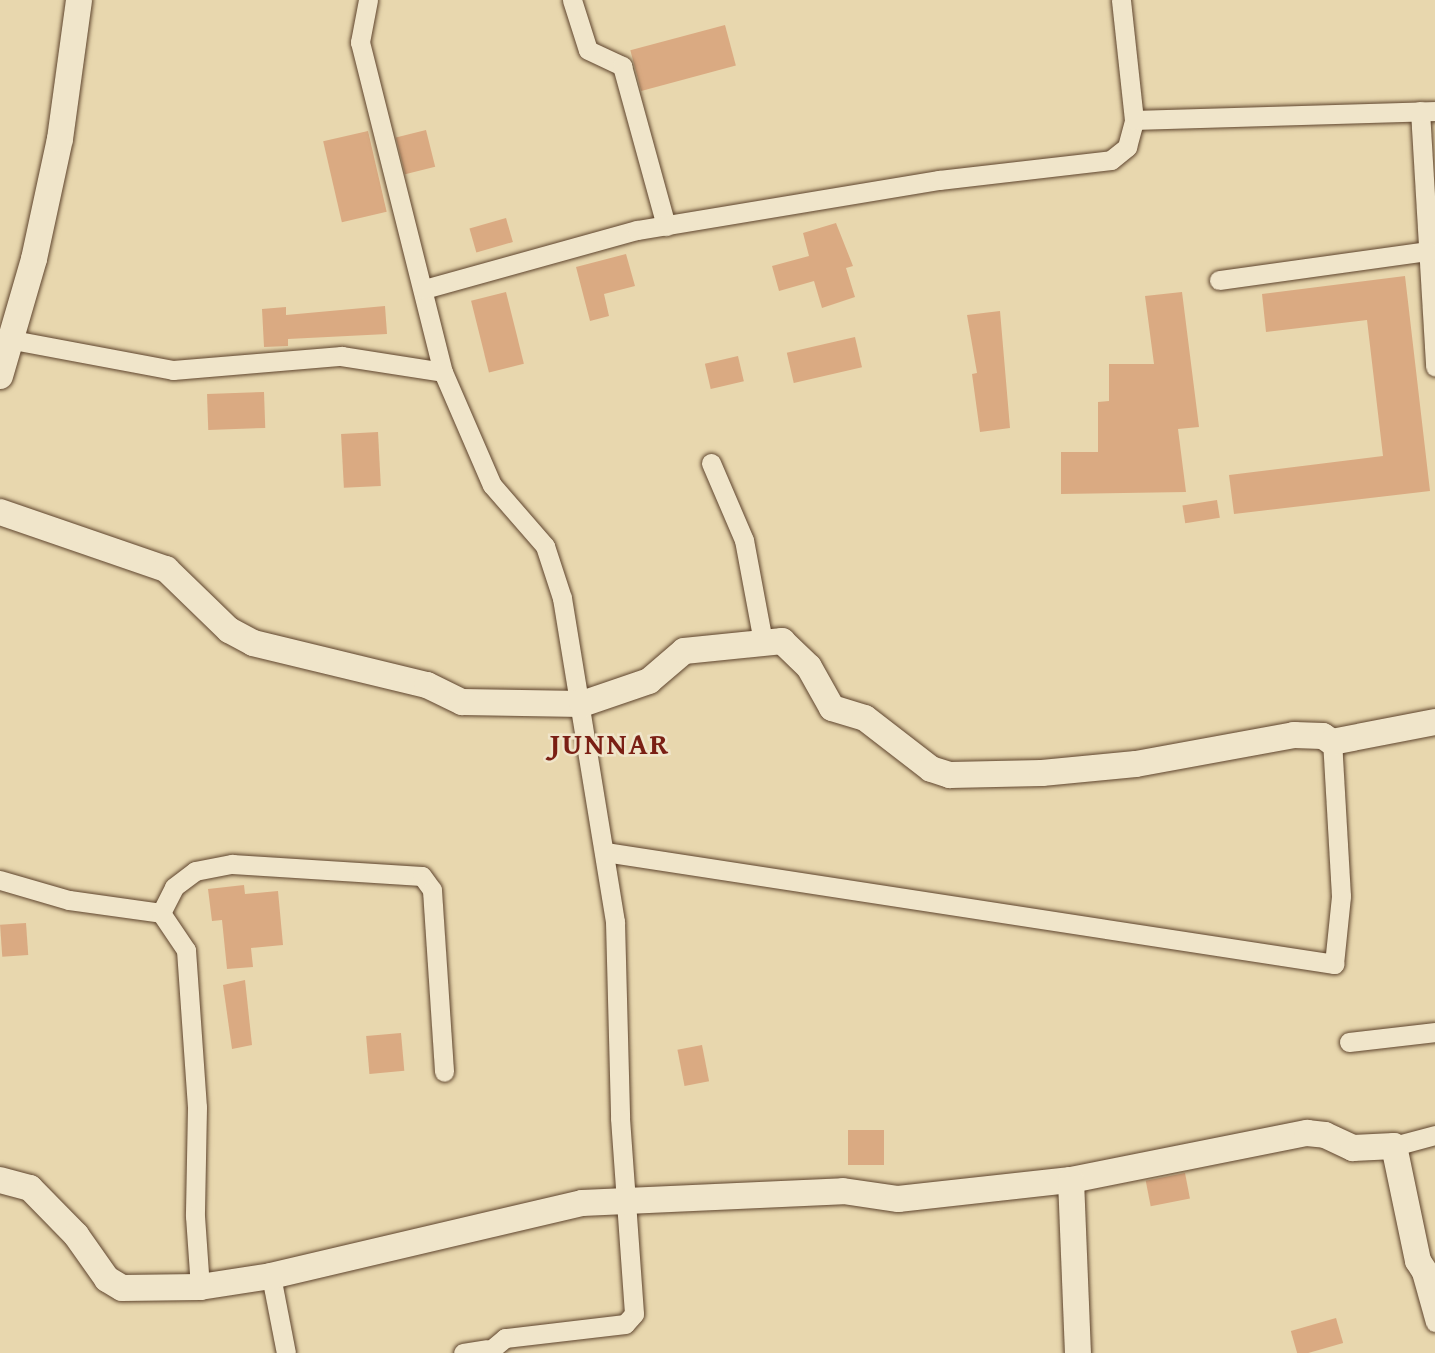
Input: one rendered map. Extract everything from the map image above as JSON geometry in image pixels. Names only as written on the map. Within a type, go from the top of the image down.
[{"type":"street","points":[[0,376],[13,340],[60,139],[79,0]]},
{"type":"street","points":[[368,0],[360,42],[443,372],[492,485],[545,546],[562,598],[582,704],[615,922],[627,1202],[635,1314],[625,1324],[505,1338],[487,1351],[463,1353]]},
{"type":"street","points":[[572,0],[587,50],[622,66],[666,226]]},
{"type":"street","points":[[424,289],[666,226],[939,180],[1111,160],[1127,147],[1133,120],[1121,0]]},
{"type":"street","points":[[1133,120],[1427,111],[1428,251],[1435,367]]},
{"type":"street","points":[[1219,280],[1428,251]]},
{"type":"street","points":[[13,340],[173,370],[341,356],[443,372]]},
{"type":"street","points":[[710,463],[744,540],[763,642]]},
{"type":"street","points":[[0,512],[166,569],[229,630],[253,643],[427,685],[462,702],[582,704],[649,681],[684,651],[782,641],[793,649],[832,708],[865,718],[931,769],[950,775],[1042,774],[1136,764],[1294,735],[1323,736],[1332,742],[1435,722]]},
{"type":"street","points":[[605,852],[1334,964],[1341,897],[1332,742]]},
{"type":"street","points":[[161,913],[174,887],[195,871],[232,864],[422,876],[432,890],[444,1072]]},
{"type":"street","points":[[0,880],[69,900],[161,913],[186,950],[197,1107],[195,1216],[200,1287]]},
{"type":"street","points":[[1349,1042],[1435,1032]]},
{"type":"street","points":[[0,1180],[30,1188],[76,1235],[107,1279],[122,1288],[200,1287],[271,1276],[582,1203],[843,1191],[898,1199],[1071,1180],[1307,1133],[1325,1135],[1353,1148],[1394,1146],[1435,1135]]},
{"type":"street","points":[[1394,1146],[1418,1261],[1435,1322]]},
{"type":"street","points":[[1071,1180],[1077,1353]]},
{"type":"street","points":[[1418,1261],[1435,1287]]},
{"type":"street","points":[[271,1276],[286,1353]]},
{"type":"building","points":[[725,25],[736,66],[641,91],[630,50]]},
{"type":"building","points":[[426,130],[435,167],[405,174],[396,137]]},
{"type":"building","points":[[368,131],[387,212],[342,222],[323,141]]},
{"type":"building","points":[[506,218],[513,242],[476,253],[469,228]]},
{"type":"building","points":[[836,223],[853,266],[846,268],[855,297],[822,308],[814,281],[779,291],[772,266],[809,256],[803,233]]},
{"type":"building","points":[[626,254],[635,286],[604,294],[609,316],[590,321],[576,267]]},
{"type":"building","points":[[1405,276],[1430,491],[1234,514],[1229,475],[1383,456],[1367,320],[1266,332],[1262,294]]},
{"type":"building","points":[[506,292],[524,364],[489,373],[471,301]]},
{"type":"building","points":[[1182,292],[1199,427],[1178,429],[1186,492],[1061,494],[1061,452],[1098,452],[1098,402],[1109,401],[1109,364],[1154,364],[1145,296]]},
{"type":"building","points":[[385,306],[387,334],[288,339],[288,346],[264,347],[262,309],[286,307],[286,315]]},
{"type":"building","points":[[1000,311],[1010,428],[980,432],[972,374],[977,373],[967,315]]},
{"type":"building","points":[[855,337],[862,367],[794,383],[787,353]]},
{"type":"building","points":[[738,356],[744,381],[711,389],[705,364]]},
{"type":"building","points":[[264,392],[265,428],[208,430],[207,394]]},
{"type":"building","points":[[378,432],[381,486],[344,488],[341,434]]},
{"type":"building","points":[[1217,500],[1220,518],[1185,523],[1182,505]]},
{"type":"building","points":[[244,885],[245,894],[278,891],[283,945],[251,948],[253,967],[227,969],[222,920],[212,921],[208,889]]},
{"type":"building","points":[[26,923],[28,955],[2,957],[0,925]]},
{"type":"building","points":[[245,980],[252,1045],[232,1049],[223,985]]},
{"type":"building","points":[[401,1033],[404,1071],[369,1074],[366,1036]]},
{"type":"building","points":[[702,1045],[709,1081],[685,1086],[677,1050]]},
{"type":"building","points":[[848,1130],[884,1130],[884,1165],[848,1165]]},
{"type":"building","points":[[1185,1173],[1190,1199],[1151,1206],[1146,1181]]},
{"type":"building","points":[[1336,1318],[1343,1343],[1308,1353],[1297,1353],[1291,1331]]},
{"type":"district","name":"JUNNAR","points":[[610,743]]}]
